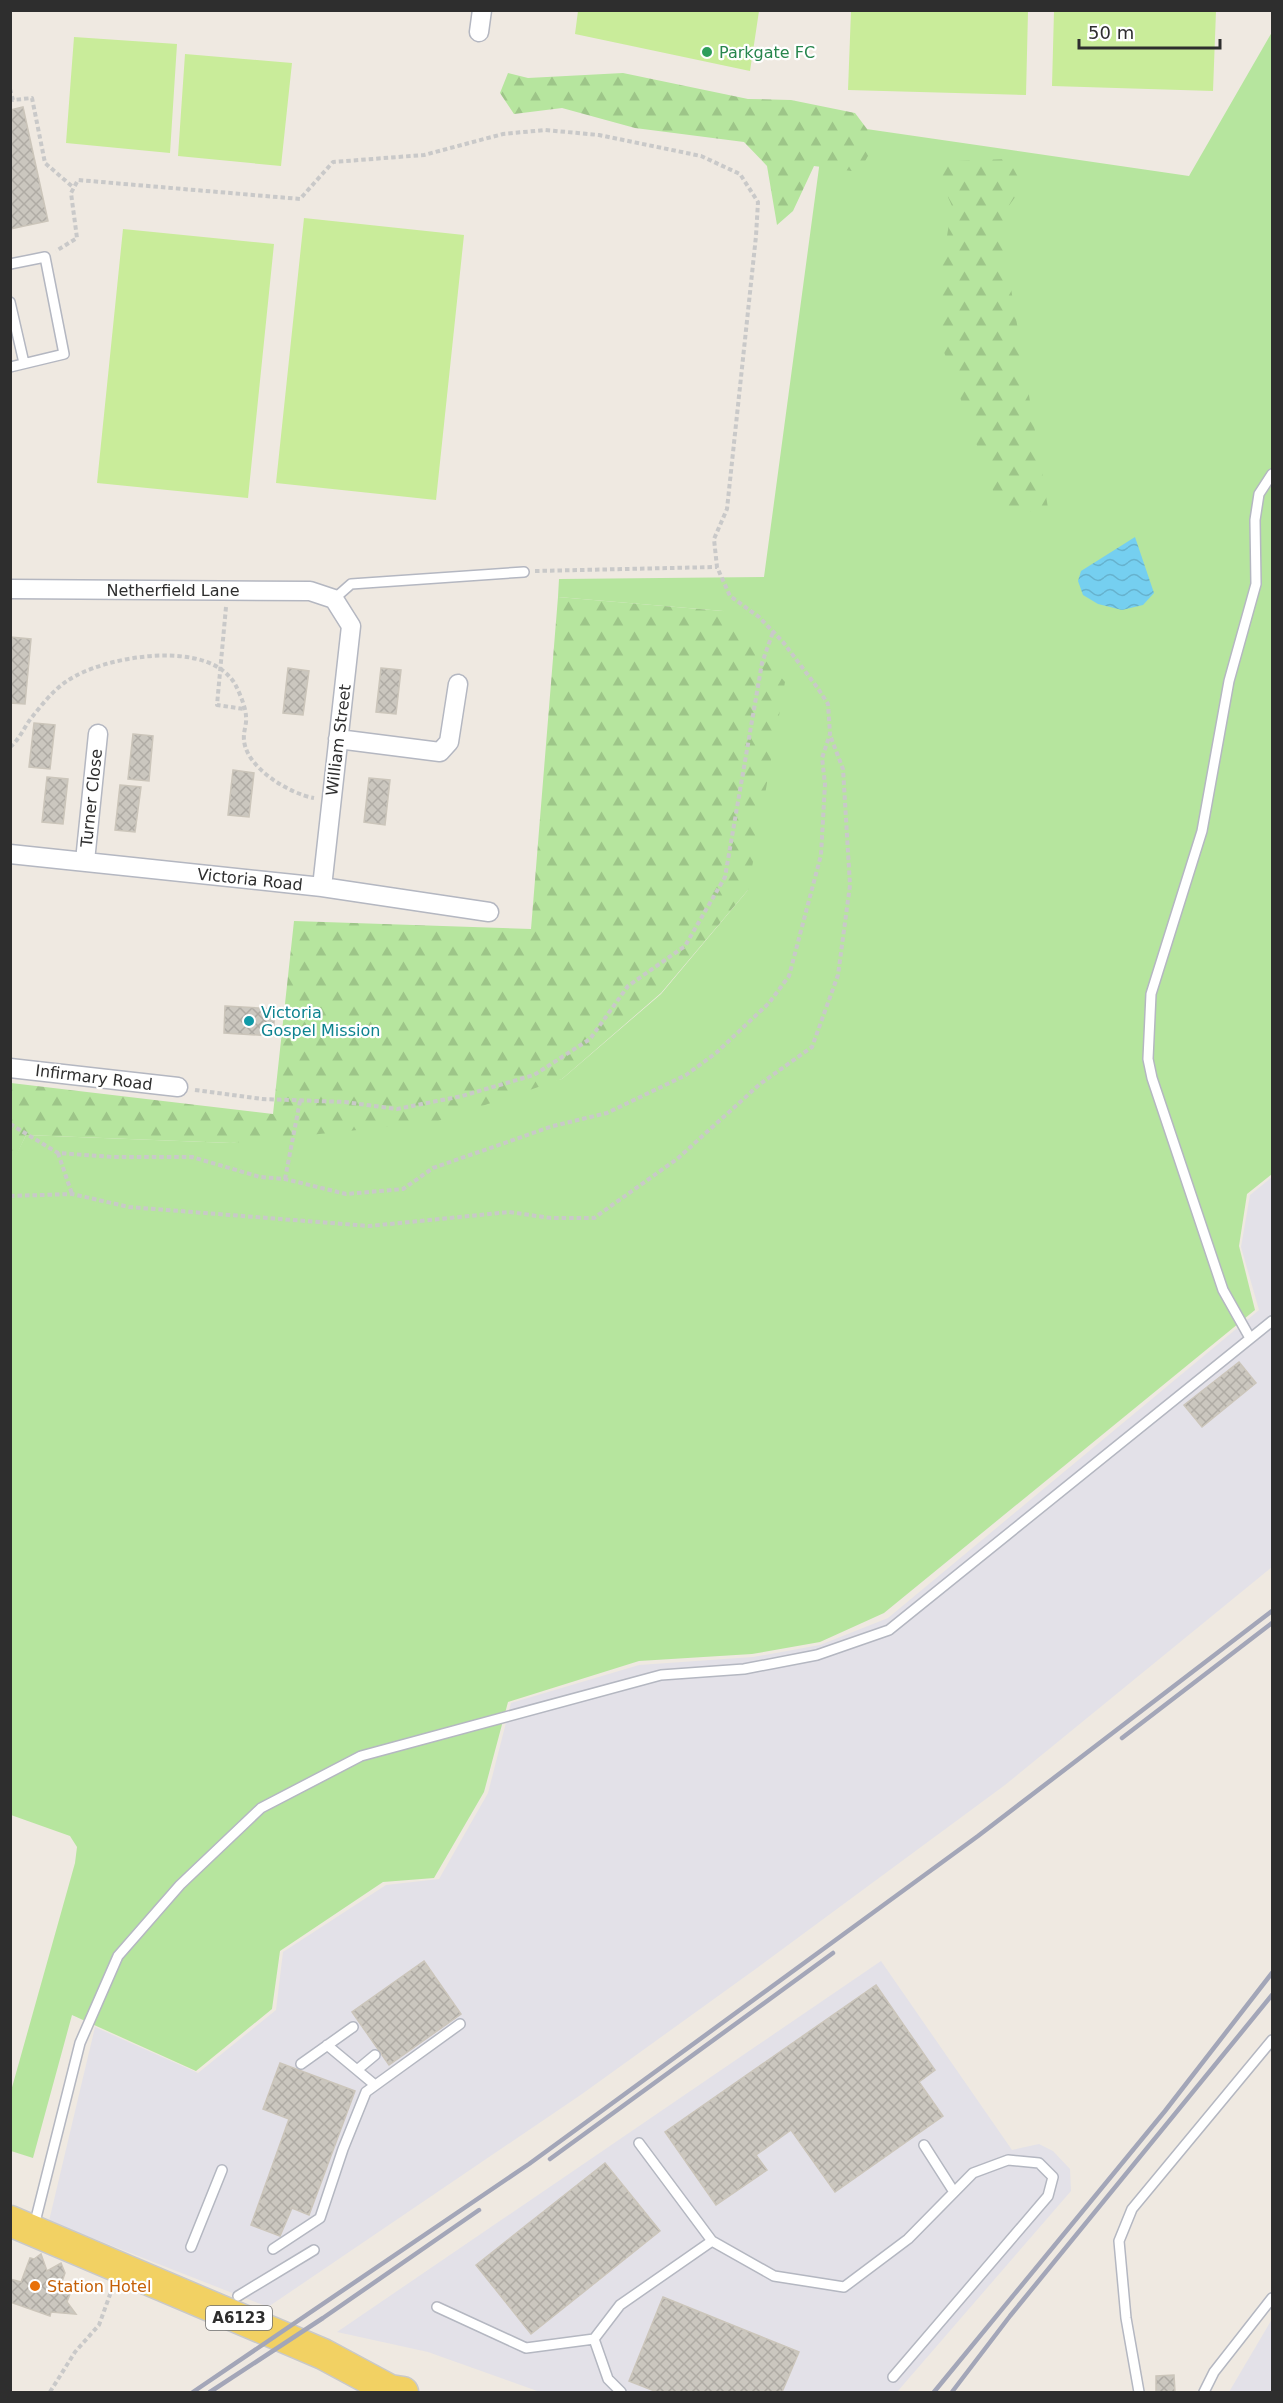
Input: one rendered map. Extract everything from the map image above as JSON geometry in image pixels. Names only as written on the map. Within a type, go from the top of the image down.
[{"type":"main road","name":"A6123","points":[[22,2226],[323,2354],[394,2392]]},
{"type":"street","points":[[479,32],[482,10]]},
{"type":"street","name":"Netherfield Lane","points":[[10,589],[310,591],[334,599]]},
{"type":"street","name":"William Street","points":[[322,887],[351,626],[334,599]]},
{"type":"street","points":[[338,739],[440,752],[448,742],[458,684]]},
{"type":"street","name":"Turner Close","points":[[85,861],[98,734]]},
{"type":"street","name":"Victoria Road","points":[[10,854],[322,887],[489,912]]},
{"type":"street","name":"Infirmary Road","points":[[10,1068],[178,1087]]},
{"type":"lane","points":[[10,264],[45,257],[64,354],[10,366]]},
{"type":"lane","points":[[10,302],[24,363]]},
{"type":"lane","points":[[1250,1338],[1223,1290],[1152,1078],[1148,1059],[1148,1024],[1158,968],[1202,831],[1229,681],[1256,584],[1255,520],[1259,494],[1272,474]]},
{"type":"lane","points":[[334,599],[351,584],[525,572]]},
{"type":"lane","points":[[22,2226],[80,2043],[118,1956],[180,1885],[261,1808],[361,1756],[661,1675],[744,1669],[807,1657],[889,1630],[1272,1321]]},
{"type":"lane","points":[[273,2250],[320,2218],[343,2149],[366,2092],[460,2024]]},
{"type":"lane","points":[[301,2064],[353,2027]]},
{"type":"lane","points":[[1139,2392],[1126,2318],[1119,2241],[1132,2209],[1272,2040]]},
{"type":"lane","points":[[327,2045],[375,2085]]},
{"type":"lane","points":[[357,2070],[375,2055]]},
{"type":"lane","points":[[639,2143],[712,2241],[774,2276],[844,2287],[908,2239],[973,2173],[1008,2160],[1039,2163],[1053,2177],[1048,2196],[892,2377]]},
{"type":"lane","points":[[924,2145],[954,2192]]},
{"type":"lane","points":[[191,2247],[222,2170]]},
{"type":"lane","points":[[437,2307],[526,2348],[594,2338],[620,2305],[712,2241]]},
{"type":"lane","points":[[238,2296],[314,2250]]},
{"type":"lane","points":[[1203,2392],[1214,2372],[1272,2298]]},
{"type":"lane","points":[[594,2338],[608,2379],[621,2392]]},
{"type":"path","points":[[10,89],[13,100],[32,98],[45,163],[74,188]]},
{"type":"path","points":[[10,1196],[72,1194],[129,1207],[369,1226],[509,1212],[551,1218],[594,1218],[677,1159],[760,1084],[812,1047],[838,975],[850,885],[843,769],[830,734],[828,704],[773,632],[759,617],[730,596],[717,567],[714,539],[727,509],[758,202],[740,174],[701,156],[598,135],[545,130],[503,134],[424,155],[384,156],[333,162],[300,199],[78,180],[71,193],[77,238],[45,257]]},
{"type":"path","points":[[525,572],[717,567]]},
{"type":"path","points":[[227,591],[218,705],[244,709]]},
{"type":"path","points":[[178,1087],[262,1099],[345,1102],[397,1109],[462,1096],[534,1076],[590,1039],[628,986],[685,946],[725,877],[762,663],[773,632]]},
{"type":"path","points":[[10,747],[48,697],[67,681],[102,664],[132,658],[166,657],[205,663],[221,670],[235,685],[247,717],[244,741],[251,757],[270,778],[299,795],[330,801]]},
{"type":"path","points":[[10,1124],[58,1153],[113,1157],[192,1157],[260,1177],[285,1179],[346,1194],[403,1189],[433,1168],[553,1126],[607,1113],[686,1075],[716,1053],[769,1003],[789,976],[821,855],[825,784],[822,758],[830,734]]},
{"type":"path","points":[[285,1179],[300,1100]]},
{"type":"path","points":[[58,1153],[72,1194]]},
{"type":"path","points":[[50,2392],[75,2352],[99,2325],[112,2296],[114,2266]]},
{"type":"shaded area","points":[[1272,1177],[1272,1567],[1005,1785],[757,1968],[582,2094],[268,2307],[49,2221],[95,2027],[198,2073],[276,2010],[283,1952],[386,1885],[439,1879],[488,1793],[511,1703],[639,1665],[753,1657],[820,1645],[888,1618],[1259,1310],[1241,1247],[1250,1195]]},
{"type":"shaded area","points":[[881,1961],[1012,2150],[1039,2144],[1053,2151],[1070,2169],[1071,2191],[897,2392],[540,2392],[428,2352],[337,2332]]},
{"type":"shaded area","points":[[1272,2319],[1272,2392],[1229,2392]]},
{"type":"green space","name":"Parkgate FC","points":[[578,11],[759,11],[750,71],[575,34]]},
{"type":"green space","points":[[851,11],[1028,11],[1026,95],[848,90]]},
{"type":"green space","points":[[1054,11],[1216,11],[1213,91],[1052,86]]},
{"type":"green space","points":[[1272,32],[1272,1174],[1247,1194],[1239,1246],[1255,1310],[884,1613],[820,1642],[752,1654],[639,1661],[508,1702],[484,1792],[434,1878],[383,1882],[280,1951],[272,2009],[196,2071],[72,2015],[33,2158],[11,2151],[11,2091],[75,1863],[77,1847],[70,1836],[11,1815],[10,1167],[26,1135],[231,1143],[562,1079],[661,994],[748,890],[723,611],[558,597],[559,579],[764,577],[825,123],[1189,176]]},
{"type":"green space","points":[[74,37],[177,44],[170,153],[66,143]]},
{"type":"green space","points":[[185,54],[292,63],[281,166],[178,156]]},
{"type":"green space","points":[[508,73],[528,78],[623,73],[748,99],[791,100],[855,113],[867,129],[873,147],[859,172],[814,166],[793,211],[777,225],[767,166],[744,142],[635,128],[562,108],[514,114],[500,93]]},
{"type":"green space","points":[[1008,159],[1023,186],[1003,214],[1006,259],[1048,508],[1002,517],[937,332],[940,278],[952,206],[932,162]]},
{"type":"green space","points":[[304,218],[464,235],[436,500],[276,483]]},
{"type":"green space","points":[[123,229],[274,244],[248,498],[97,483]]},
{"type":"green space","points":[[558,597],[723,611],[785,682],[748,890],[661,993],[562,1079],[435,1122],[231,1143],[26,1135],[11,1167],[11,1083],[273,1114],[294,921],[531,929]]},
{"type":"water","points":[[1135,537],[1154,593],[1143,605],[1122,610],[1098,604],[1083,595],[1078,581],[1081,571]]},
{"type":"building","points":[[23,107],[48,221],[10,229],[10,110]]},
{"type":"building","points":[[10,637],[31,639],[25,704],[10,703]]},
{"type":"building","points":[[288,668],[309,671],[303,715],[283,713]]},
{"type":"building","points":[[381,668],[401,670],[396,714],[376,712]]},
{"type":"building","points":[[34,723],[55,725],[50,769],[29,767]]},
{"type":"building","points":[[133,734],[153,736],[149,781],[128,779]]},
{"type":"building","points":[[233,770],[254,773],[249,817],[228,815]]},
{"type":"building","points":[[47,777],[68,779],[63,824],[42,822]]},
{"type":"building","points":[[369,778],[390,780],[385,825],[364,822]]},
{"type":"building","points":[[120,785],[141,787],[135,832],[115,830]]},
{"type":"building","name":"Victoria Gospel Mission","points":[[225,1006],[275,1009],[273,1036],[224,1033]]},
{"type":"building","points":[[1239,1362],[1256,1383],[1202,1427],[1184,1405]]},
{"type":"building","points":[[424,1961],[461,2014],[389,2065],[352,2012]]},
{"type":"building","points":[[876,1985],[935,2070],[919,2082],[943,2116],[835,2192],[791,2130],[756,2155],[767,2170],[716,2205],[665,2132]]},
{"type":"building","points":[[280,2063],[355,2091],[309,2215],[292,2208],[280,2236],[251,2225],[289,2119],[263,2109]]},
{"type":"building","points":[[605,2163],[660,2231],[531,2334],[476,2265]]},
{"type":"building","name":"Station Hotel","points":[[41,2254],[47,2271],[61,2263],[65,2273],[59,2290],[70,2294],[67,2302],[76,2314],[51,2312],[50,2316],[10,2302],[10,2279],[21,2282],[30,2258],[34,2259]]},
{"type":"building","points":[[663,2297],[799,2352],[782,2392],[657,2392],[629,2381]]},
{"type":"building","points":[[1174,2375],[1175,2392],[1156,2392],[1156,2376]]},
{"type":"railway","points":[[193,2392],[529,2164],[978,1836],[1272,1611]]},
{"type":"railway","points":[[1122,1738],[1272,1623]]},
{"type":"railway","points":[[550,2159],[833,1953]]},
{"type":"railway","points":[[934,2392],[1165,2111],[1272,1973]]},
{"type":"railway","points":[[952,2392],[1010,2316],[1272,1995]]},
{"type":"railway","points":[[210,2392],[323,2318],[479,2210]]},
{"type":"place","name":"Parkgate FC","points":[[707,52]]},
{"type":"place","name":"Victoria Gospel Mission","points":[[249,1021]]},
{"type":"place","name":"Station Hotel","points":[[35,2286]]}]
